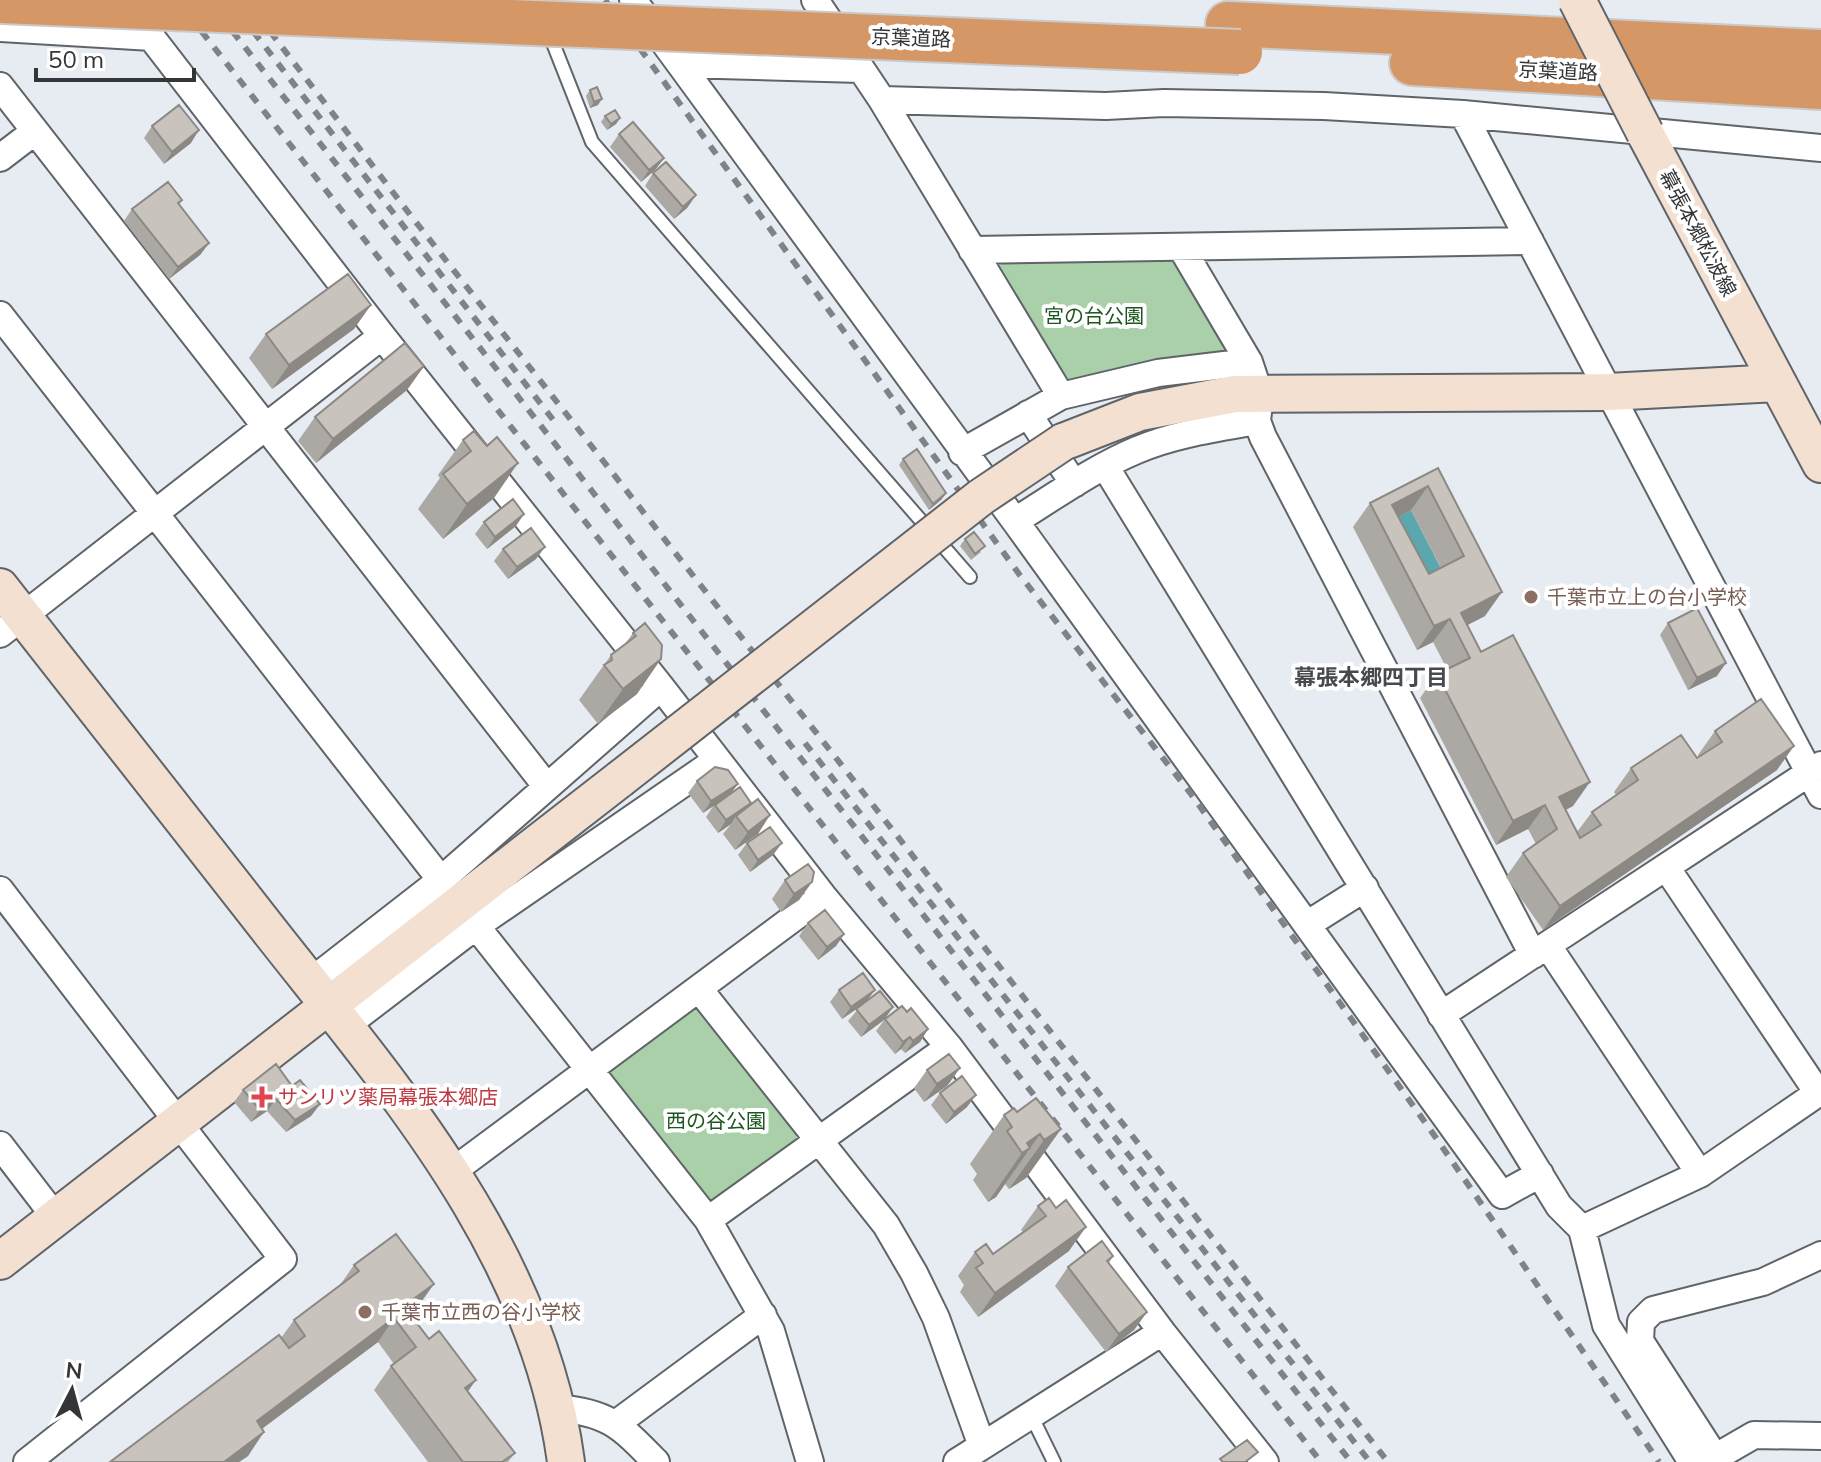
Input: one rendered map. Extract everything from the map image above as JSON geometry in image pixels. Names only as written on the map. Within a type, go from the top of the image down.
[{"type":"highway","name":"京葉道路","points":[[681,0],[1234,38],[1821,87]]},
{"type":"highway","name":"京葉道路","points":[[0,1],[1234,38],[1721,47],[1821,52]]},
{"type":"highway","points":[[1721,47],[1821,42]]},
{"type":"street","points":[[123,0],[382,336],[823,896],[949,1047],[1162,1332],[1265,1462]]},
{"type":"street","points":[[633,0],[1015,521],[1502,1195],[1540,1174]]},
{"type":"street","points":[[815,0],[882,100],[1061,396]]},
{"type":"street","name":"幕張本郷松波線","points":[[1577,0],[1821,464]]},
{"type":"street","points":[[0,28],[152,37]]},
{"type":"street","points":[[682,64],[860,69]]},
{"type":"street","points":[[0,86],[547,787]]},
{"type":"street","points":[[882,100],[1106,106],[1164,103],[1308,106],[1463,114],[1821,148]]},
{"type":"street","points":[[1441,1015],[1666,867],[1817,777],[1608,392],[1463,114]]},
{"type":"street","points":[[0,158],[34,132]]},
{"type":"street","points":[[972,250],[1530,241]]},
{"type":"street","points":[[1181,247],[1255,393],[1270,451],[1541,950],[1700,1174]]},
{"type":"street","points":[[0,315],[441,880]]},
{"type":"street","points":[[11,625],[382,336]]},
{"type":"street","points":[[962,452],[1061,396],[1158,373],[1255,393]]},
{"type":"street","points":[[0,1261],[981,497],[1063,442],[1140,412],[1235,394],[1608,392],[1777,383]]},
{"type":"street","points":[[1015,521],[1105,466],[1140,449],[1211,429],[1255,393]]},
{"type":"street","points":[[1028,414],[1074,484]]},
{"type":"street","points":[[1105,466],[1559,1206],[1582,1229],[1606,1325],[1709,1460]]},
{"type":"street","points":[[0,587],[11,625],[327,1005],[453,1171],[504,1265],[535,1339],[556,1408],[566,1462]]},
{"type":"street","points":[[327,1005],[441,880],[661,687]]},
{"type":"street","points":[[327,1005],[476,926],[717,760]]},
{"type":"street","points":[[1582,1229],[1700,1174],[1820,1092],[1666,867]]},
{"type":"street","points":[[1308,924],[1365,888]]},
{"type":"street","points":[[0,890],[283,1259],[27,1462]]},
{"type":"street","points":[[453,1171],[823,896]]},
{"type":"street","points":[[476,926],[708,1220],[771,1331],[810,1462]]},
{"type":"street","points":[[699,989],[886,1225],[914,1273],[936,1318],[967,1457],[1162,1332]]},
{"type":"street","points":[[708,1220],[949,1047]]},
{"type":"street","points":[[0,1145],[56,1218]]},
{"type":"street","points":[[1709,1460],[1640,1341],[1641,1322],[1653,1310],[1763,1282],[1821,1255]]},
{"type":"street","points":[[617,1423],[763,1315]]},
{"type":"street","points":[[556,1408],[582,1410],[617,1423],[656,1462]]},
{"type":"street","points":[[1709,1460],[1754,1435],[1821,1436]]},
{"type":"lane","points":[[541,14],[592,142],[970,577]]},
{"type":"lane","points":[[1031,1415],[1054,1462]]},
{"type":"green space","name":"宮の台公園","points":[[1166,257],[1180,266],[1228,343],[1223,357],[1075,381],[1059,376],[996,272],[1005,258]]},
{"type":"green space","name":"西の谷公園","points":[[688,1009],[704,1011],[797,1128],[796,1143],[718,1201],[702,1200],[609,1081],[612,1065]]},
{"type":"water","points":[[1411,510],[1447,580],[1412,598],[1376,529]]},
{"type":"building","points":[[597,87],[602,99],[594,102],[590,90]]},
{"type":"building","points":[[179,105],[199,130],[172,152],[152,126]]},
{"type":"building","points":[[615,110],[620,118],[611,124],[605,116]]},
{"type":"building","points":[[633,122],[664,158],[649,170],[619,134]]},
{"type":"building","points":[[666,162],[696,195],[683,207],[653,173]]},
{"type":"building","points":[[168,182],[182,200],[178,203],[209,243],[178,267],[132,209]]},
{"type":"building","points":[[348,274],[371,305],[289,365],[266,334]]},
{"type":"building","points":[[405,343],[424,366],[333,439],[315,417]]},
{"type":"building","points":[[474,431],[487,446],[497,437],[518,463],[467,504],[443,474],[471,451],[463,440]]},
{"type":"building","points":[[917,449],[946,493],[933,504],[903,459]]},
{"type":"building","points":[[1438,468],[1502,592],[1461,613],[1481,652],[1513,635],[1590,782],[1559,797],[1580,838],[1601,825],[1592,812],[1638,780],[1631,768],[1681,735],[1697,758],[1722,742],[1715,731],[1761,699],[1794,746],[1560,906],[1523,853],[1557,829],[1545,805],[1513,821],[1437,674],[1470,658],[1450,619],[1434,626],[1370,503]],"holes":[[[1428,486],[1464,556],[1429,574],[1392,505]]]},
{"type":"building","points":[[513,499],[524,514],[495,537],[484,522]]},
{"type":"building","points":[[531,528],[545,547],[517,567],[503,549]]},
{"type":"building","points":[[974,532],[985,546],[975,554],[965,539]]},
{"type":"building","points":[[1697,608],[1726,663],[1697,678],[1668,623]]},
{"type":"building","points":[[645,623],[662,645],[661,659],[623,689],[604,665],[612,660],[611,655],[636,636],[633,633]]},
{"type":"building","points":[[715,767],[728,770],[738,784],[711,801],[697,781]]},
{"type":"building","points":[[740,787],[751,803],[726,820],[715,805]]},
{"type":"building","points":[[758,799],[770,815],[748,832],[736,816]]},
{"type":"building","points":[[770,827],[782,843],[758,860],[747,843]]},
{"type":"building","points":[[808,864],[814,872],[812,882],[794,894],[785,880]]},
{"type":"building","points":[[825,910],[844,934],[827,947],[808,923]]},
{"type":"building","points":[[863,973],[875,990],[851,1007],[839,990]]},
{"type":"building","points":[[880,991],[893,1007],[869,1025],[856,1009]]},
{"type":"building","points":[[902,1006],[907,1012],[911,1008],[928,1029],[913,1041],[910,1037],[903,1042],[885,1019]]},
{"type":"building","points":[[949,1054],[960,1068],[937,1084],[927,1070]]},
{"type":"building","points":[[276,1064],[292,1086],[300,1080],[320,1104],[295,1120],[276,1099],[260,1110],[243,1090]]},
{"type":"building","points":[[962,1076],[976,1095],[954,1112],[940,1093]]},
{"type":"building","points":[[1036,1098],[1061,1129],[1044,1140],[1040,1134],[1027,1143],[1030,1148],[1022,1153],[1007,1131],[1012,1127],[1004,1115],[1014,1108],[1017,1112]]},
{"type":"building","points":[[1049,1198],[1056,1208],[1066,1200],[1086,1227],[995,1293],[976,1268],[983,1263],[975,1252],[986,1244],[993,1254],[1046,1216],[1038,1206]]},
{"type":"building","points":[[396,1234],[434,1284],[404,1306],[429,1339],[439,1331],[476,1380],[465,1388],[515,1453],[502,1462],[463,1462],[391,1366],[416,1347],[394,1318],[257,1421],[264,1432],[224,1462],[110,1462],[279,1335],[289,1348],[305,1336],[294,1320],[359,1271],[354,1265]]},
{"type":"building","points":[[1102,1241],[1113,1256],[1107,1261],[1147,1312],[1119,1334],[1068,1267]]},
{"type":"building","points":[[1247,1440],[1258,1452],[1245,1462],[1223,1462],[1220,1459]]},
{"type":"railway","points":[[177,0],[1321,1462]]},
{"type":"railway","points":[[208,0],[1351,1462]]},
{"type":"railway","points":[[229,0],[554,421]]},
{"type":"railway","points":[[246,0],[408,212],[1388,1462]]},
{"type":"railway","points":[[605,0],[1019,574],[1191,794],[1434,1135],[1659,1462]]},
{"type":"railway","points":[[805,743],[1370,1462]]},
{"type":"place","name":"千葉市立上の台小学校","points":[[1531,597]]},
{"type":"place","name":"サンリツ薬局幕張本郷店","points":[[262,1097]]},
{"type":"place","name":"千葉市立西の谷小学校","points":[[365,1312]]},
{"type":"district","name":"幕張本郷四丁目","points":[[1371,677]]}]
